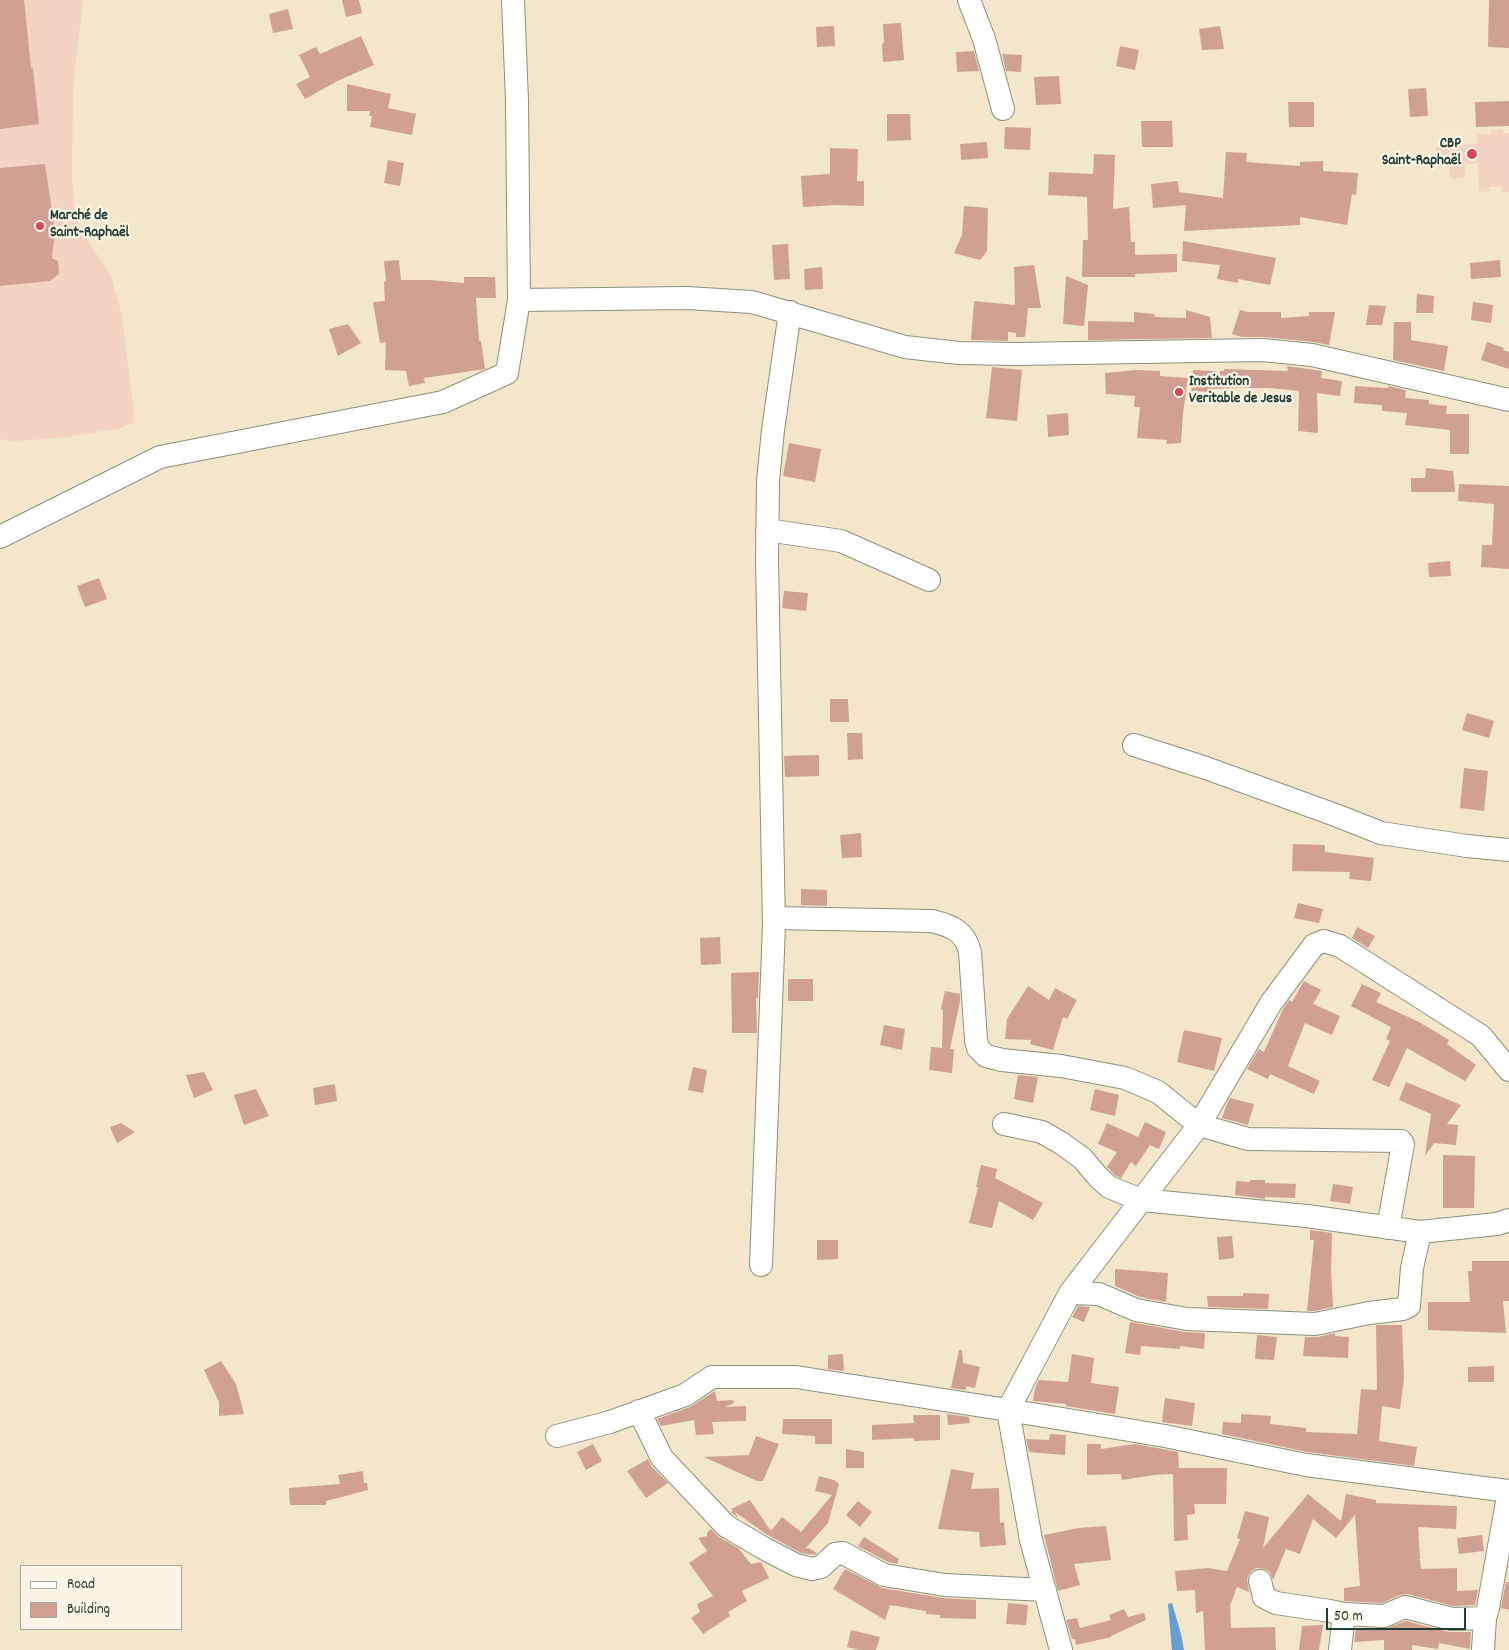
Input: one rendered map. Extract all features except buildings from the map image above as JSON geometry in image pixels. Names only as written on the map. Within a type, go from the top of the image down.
[{"type":"street","points":[[0,537],[160,457],[443,402],[507,373],[519,300],[517,101],[513,0]]},
{"type":"street","points":[[969,0],[984,39],[1003,109]]},
{"type":"street","points":[[519,300],[688,298],[752,302],[905,347],[959,353],[1016,354],[1263,350],[1312,355],[1509,400]]},
{"type":"street","points":[[761,1265],[774,918],[767,530],[768,481],[773,430],[790,312]]},
{"type":"street","points":[[767,530],[841,541],[929,580]]},
{"type":"street","points":[[1134,745],[1215,771],[1381,833],[1467,846],[1509,850]]},
{"type":"street","points":[[774,918],[932,921],[949,925],[960,932],[968,942],[970,952],[976,1040],[978,1048],[986,1056],[1002,1060],[1061,1066],[1125,1078],[1158,1092],[1199,1125],[1248,1139],[1401,1141],[1403,1144],[1388,1228]]},
{"type":"street","points":[[1061,1650],[1031,1540],[1008,1410],[1070,1293],[1199,1125],[1271,1003],[1314,944],[1324,941],[1340,946],[1481,1036],[1509,1070]]},
{"type":"street","points":[[1004,1124],[1042,1132],[1082,1158],[1098,1178],[1109,1187],[1141,1200],[1306,1216],[1420,1232],[1497,1224],[1509,1220]]},
{"type":"street","points":[[1070,1293],[1100,1294],[1136,1310],[1187,1319],[1315,1324],[1409,1306],[1412,1268],[1420,1232]]},
{"type":"street","points":[[558,1436],[610,1422],[685,1395],[712,1378],[796,1377],[1165,1436],[1306,1465],[1509,1491],[1485,1618],[1483,1650]]},
{"type":"street","points":[[639,1411],[662,1458],[726,1526],[765,1550],[796,1565],[812,1569],[821,1567],[835,1554],[843,1553],[884,1575],[946,1585],[1044,1590]]},
{"type":"street","points":[[1260,1581],[1264,1597],[1269,1600],[1344,1614],[1384,1616],[1397,1608],[1405,1606],[1452,1619],[1485,1618]]},
{"type":"street","points":[[1340,1650],[1344,1614]]},
{"type":"shaded area","name":"Marché de Saint-Raphaël","points":[[0,0],[83,0],[73,89],[72,176],[75,215],[85,237],[111,275],[122,316],[135,422],[121,428],[60,438],[13,441],[0,439]]},
{"type":"shaded area","name":"CBP Saint-Raphaël","points":[[1503,129],[1503,133],[1509,133],[1509,192],[1502,193],[1501,187],[1489,187],[1489,191],[1479,192],[1478,163],[1465,164],[1465,178],[1450,178],[1449,162],[1436,163],[1435,146],[1477,144],[1477,134],[1491,134],[1491,130]]},
{"type":"water","points":[[1172,1603],[1184,1650],[1172,1650],[1168,1604]]},
{"type":"place","name":"CBP Saint-Raphaël","points":[[1472,154]]},
{"type":"place","name":"Marché de Saint-Raphaël","points":[[40,226]]},
{"type":"place","name":"Institution Veritable de Jesus","points":[[1179,392]]}]
